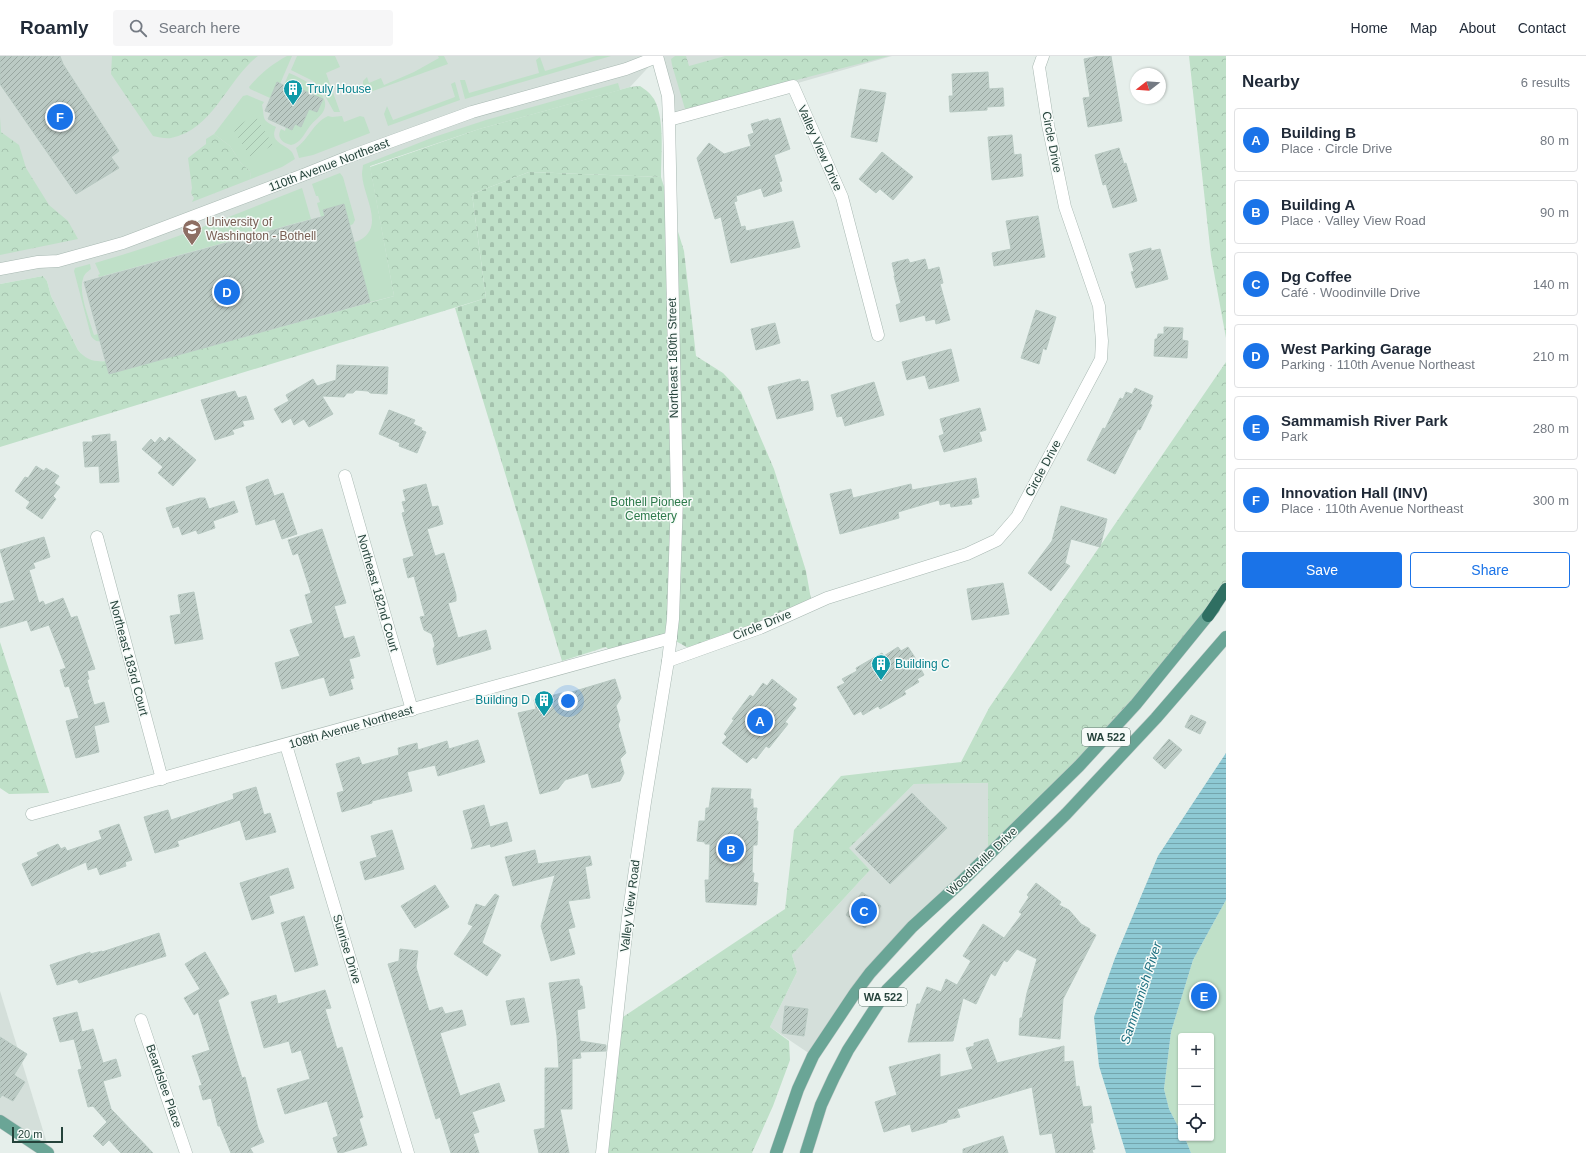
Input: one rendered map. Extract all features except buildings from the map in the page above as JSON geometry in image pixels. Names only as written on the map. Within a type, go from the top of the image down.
[{"type":"highway","points":[[1208,616],[1226,589]]},
{"type":"main road","name":"Woodinville Drive","points":[[776,1151],[798,1089],[813,1056],[870,973],[912,927],[960,883],[1079,766],[1136,704],[1226,593]]},
{"type":"main road","name":"Woodinville Drive","points":[[806,1153],[821,1105],[834,1077],[848,1050],[887,990],[1066,814],[1156,718],[1226,636]]},
{"type":"main road","points":[[0,1121],[48,1153]]},
{"type":"street","name":"Circle Drive","points":[[668,660],[760,628],[827,598],[967,554],[998,540],[1017,517],[1101,359],[1102,341],[1098,306],[1065,208],[1048,125],[1039,67],[1043,56]]},
{"type":"street","name":"Northeast 180th Street","points":[[657,57],[668,96],[677,497],[674,619],[670,638],[668,660]]},
{"type":"street","name":"110th Avenue Northeast","points":[[0,269],[38,262],[58,261],[123,243],[354,155],[472,112],[626,69],[657,57]]},
{"type":"street","name":"Valley View Drive","points":[[669,120],[793,86],[842,197],[878,335]]},
{"type":"street","name":"Northeast 182nd Court","points":[[345,476],[412,710]]},
{"type":"street","name":"Northeast 183rd Court","points":[[96,536],[162,779]]},
{"type":"street","name":"108th Avenue Northeast","points":[[32,814],[614,655],[670,638]]},
{"type":"street","name":"Valley View Road","points":[[602,1153],[628,917],[668,660]]},
{"type":"street","name":"Sunrise Drive","points":[[286,745],[408,1153]]},
{"type":"street","name":"Beardslee Place","points":[[141,1020],[186,1153]]},
{"type":"shaded area","name":"University of Washington - Bothell","points":[[0,56],[892,56],[669,120],[657,58],[630,87],[479,129],[370,166],[394,296],[109,374],[106,361],[95,362],[84,357],[78,350],[51,296],[47,281],[43,276],[0,284]]},
{"type":"shaded area","points":[[988,783],[988,856],[912,927],[813,1056],[770,1027],[797,972],[792,955],[870,870],[848,848],[914,784]]},
{"type":"shaded area","points":[[0,991],[50,1153],[0,1121]]},
{"type":"green space","points":[[112,56],[258,56],[237,78],[209,115],[198,125],[186,133],[167,138],[153,136],[111,74]]},
{"type":"green space","points":[[287,56],[292,56],[280,84],[278,83],[270,98],[250,89],[249,87],[262,74],[276,62]]},
{"type":"green space","points":[[297,56],[335,56],[340,67],[326,73],[340,112],[334,112],[324,94],[313,81],[291,70]]},
{"type":"green space","points":[[438,56],[444,56],[448,64],[373,91],[369,92],[363,88],[363,81],[367,77],[369,83],[381,78],[384,85],[414,72],[439,58]]},
{"type":"green space","points":[[596,56],[611,56],[465,99],[460,80],[465,80],[469,93],[539,73],[536,60],[540,57],[545,71]]},
{"type":"green space","points":[[675,56],[686,56],[689,66],[725,56],[889,56],[685,109],[672,65],[671,59]]},
{"type":"green space","points":[[1189,56],[1226,56],[1226,338],[1211,256]]},
{"type":"green space","points":[[289,73],[301,78],[320,92],[324,98],[325,104],[323,112],[302,138],[291,145],[281,140],[279,135],[281,129],[285,131],[286,127],[292,130],[295,124],[301,127],[309,109],[317,112],[323,100],[300,89],[302,83],[296,80],[293,86],[289,84],[287,87],[284,85]]},
{"type":"green space","points":[[455,82],[460,100],[388,126],[384,114],[387,106],[393,120],[455,97],[451,84]]},
{"type":"green space","points":[[618,83],[620,90],[479,129],[370,166],[394,296],[370,302],[353,243],[364,238],[370,231],[372,222],[369,203],[363,183],[363,165],[434,137],[486,120]]},
{"type":"green space","points":[[640,86],[654,99],[660,116],[662,136],[661,177],[529,172],[472,194],[486,298],[0,447],[0,284],[43,276],[47,281],[51,296],[78,350],[90,360],[106,361],[109,374],[394,296],[370,167],[479,129],[630,87]]},
{"type":"green space","points":[[247,95],[264,102],[262,105],[264,119],[276,127],[274,136],[278,142],[291,151],[295,159],[282,167],[251,179],[250,171],[241,163],[230,146],[214,134],[243,96]]},
{"type":"green space","points":[[255,115],[273,145],[251,158],[233,129]]},
{"type":"green space","points":[[328,116],[342,116],[344,122],[360,116],[364,117],[370,133],[313,155],[299,158],[296,148],[318,123]]},
{"type":"green space","points":[[0,117],[1,132],[19,145],[26,168],[49,205],[68,221],[78,239],[0,255]]},
{"type":"green space","points":[[214,134],[230,146],[241,163],[250,171],[251,179],[192,202],[194,198],[191,193],[192,188],[188,158],[206,144],[206,139]]},
{"type":"green space","name":"Bothell Pioneer Cemetery","points":[[529,172],[661,177],[684,251],[696,356],[723,373],[741,392],[774,469],[806,571],[812,605],[694,651],[670,638],[614,655],[606,647],[562,661],[455,308],[486,298],[472,194]]},
{"type":"green space","points":[[340,173],[343,177],[355,220],[353,224],[349,226],[344,204],[323,210],[325,216],[321,217],[317,203],[320,202],[318,196],[316,196],[312,184]]},
{"type":"green space","points":[[302,188],[311,219],[99,277],[98,275],[100,274],[95,263],[174,238]]},
{"type":"green space","points":[[90,264],[91,269],[83,277],[83,299],[94,335],[98,334],[101,341],[95,340],[91,336],[74,271],[75,268]]},
{"type":"green space","points":[[1226,362],[1226,589],[1136,704],[988,856],[988,783],[914,784],[849,848],[870,870],[792,955],[797,972],[770,1027],[789,1041],[790,1060],[773,1106],[752,1153],[607,1153],[617,1021],[785,909],[794,830],[841,776],[961,762],[989,708]]},
{"type":"green space","points":[[0,642],[49,793],[9,794],[0,788]]},
{"type":"green space","points":[[1226,900],[1226,1153],[1191,1153],[1186,1141],[1214,1141],[1214,1033],[1178,1033],[1178,1126],[1169,1109],[1164,1089],[1171,1032],[1193,960]]},
{"type":"water","name":"Sammamish River","points":[[1226,753],[1226,900],[1193,960],[1171,1032],[1164,1089],[1169,1109],[1178,1126],[1178,1141],[1186,1141],[1191,1153],[1126,1153],[1099,1066],[1094,1017],[1115,958],[1158,856]]},
{"type":"place","name":"Truly House","points":[[293,106]]},
{"type":"place","name":"Innovation Hall (INV)","points":[[60,117]]},
{"type":"place","name":"University of Washington - Bothell","points":[[192,246]]},
{"type":"place","name":"West Parking Garage","points":[[227,292]]},
{"type":"place","name":"Building C","points":[[881,681]]},
{"type":"place","name":"Building D","points":[[544,717]]},
{"type":"place","name":"Building B","points":[[760,721]]},
{"type":"place","name":"Building A","points":[[731,849]]},
{"type":"place","name":"Dg Coffee","points":[[864,911]]},
{"type":"place","name":"Sammamish River Park","points":[[1204,996]]}]
